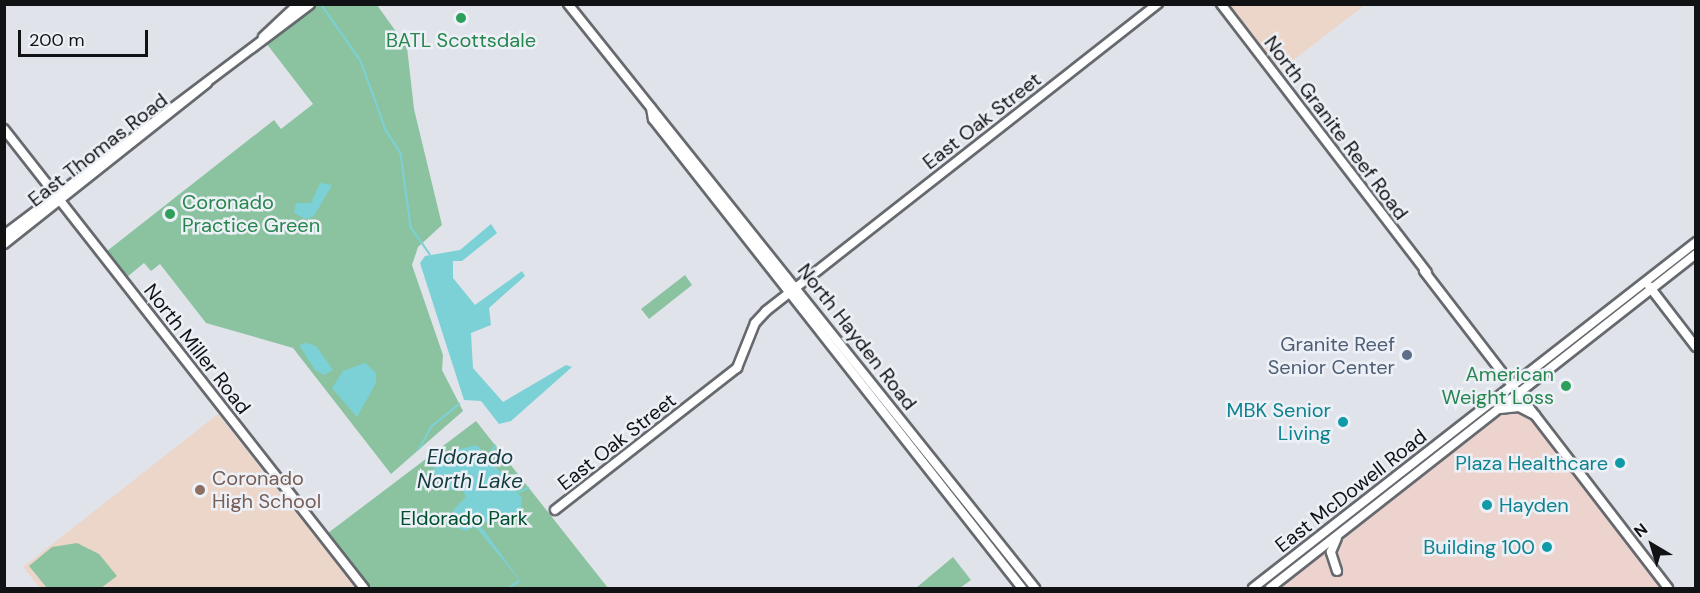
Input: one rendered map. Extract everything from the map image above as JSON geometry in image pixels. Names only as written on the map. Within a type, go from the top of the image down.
[{"type":"main road","name":"North Hayden Road","points":[[568,4],[727,205],[1022,588]]},
{"type":"main road","name":"East McDowell Road","points":[[1648,285],[1695,242]]},
{"type":"main road","name":"East McDowell Road","points":[[1253,588],[1648,285],[1695,254]]},
{"type":"main road","name":"North Hayden Road","points":[[793,290],[1035,588]]},
{"type":"main road","name":"East McDowell Road","points":[[1272,588],[1497,409],[1515,389]]},
{"type":"main road","points":[[1497,409],[1519,407],[1535,415]]},
{"type":"main road","points":[[1417,460],[1423,468]]},
{"type":"main road","points":[[1337,572],[1331,552],[1339,534]]},
{"type":"street","name":"East Thomas Road","points":[[263,37],[298,4]]},
{"type":"street","name":"East Thomas Road","points":[[4,235],[57,198],[263,37],[310,4]]},
{"type":"street","name":"East Oak Street","points":[[555,510],[737,368],[755,323],[793,290],[1158,4]]},
{"type":"street","name":"North Granite Reef Road","points":[[1221,4],[1668,588]]},
{"type":"street","name":"North Miller Road","points":[[4,129],[364,588]]},
{"type":"street","name":"East Thomas Road","points":[[4,244],[57,198]]},
{"type":"street","points":[[1648,285],[1695,347]]},
{"type":"shaded area","points":[[1228,5],[1365,5],[1279,71]]},
{"type":"shaded area","points":[[1505,410],[1520,410],[1537,426],[1662,588],[1278,588]]},
{"type":"shaded area","name":"Coronado High School","points":[[218,414],[356,588],[40,588],[23,567]]},
{"type":"green space","points":[[315,5],[377,5],[407,47],[414,109],[442,225],[418,247],[412,265],[443,355],[442,370],[463,411],[391,474],[293,348],[206,323],[160,264],[151,271],[144,263],[127,277],[107,251],[274,120],[281,129],[313,104],[266,43]]},
{"type":"green space","points":[[685,275],[692,285],[649,319],[641,309]]},
{"type":"green space","name":"Eldorado Park","points":[[476,421],[608,588],[371,588],[328,533]]},
{"type":"green space","points":[[77,543],[99,554],[117,576],[101,588],[47,588],[29,566],[52,547]]},
{"type":"green space","points":[[953,557],[971,580],[960,588],[916,588]]},
{"type":"water","points":[[320,183],[332,185],[314,216],[306,219],[294,213],[296,203],[311,203]]},
{"type":"water","points":[[491,224],[497,233],[462,261],[453,261],[453,278],[475,305],[522,271],[525,276],[489,308],[491,325],[471,333],[473,368],[503,402],[566,365],[572,367],[511,421],[499,424],[481,401],[464,400],[420,263],[425,256],[460,250]]},
{"type":"water","points":[[306,343],[316,346],[333,370],[324,375],[315,370],[299,345]]},
{"type":"water","points":[[365,363],[376,373],[376,383],[357,417],[332,388],[343,371]]},
{"type":"water","name":"Eldorado North Lake","points":[[477,445],[522,498],[521,512],[479,524],[526,588],[475,526],[466,531],[456,527],[453,510],[466,497],[463,491],[448,490],[432,471],[456,450]]},
{"type":"waterway","points":[[321,4],[361,61],[386,130],[401,153],[411,227],[430,254]]},
{"type":"waterway","points":[[419,449],[432,426],[459,404]]},
{"type":"waterway","points":[[489,455],[495,446]]},
{"type":"waterway","points":[[427,458],[435,467]]},
{"type":"waterway","points":[[508,481],[517,474]]},
{"type":"waterway","points":[[519,492],[528,488]]},
{"type":"waterway","points":[[509,588],[518,582]]},
{"type":"place","name":"BATL Scottsdale","points":[[461,18]]},
{"type":"place","name":"Coronado Practice Green","points":[[170,214]]},
{"type":"place","name":"Granite Reef Senior Center","points":[[1407,355]]},
{"type":"place","name":"American Weight Loss","points":[[1566,386]]},
{"type":"place","name":"MBK Senior Living","points":[[1343,422]]},
{"type":"place","name":"Plaza Healthcare","points":[[1620,463]]},
{"type":"place","name":"Coronado High School","points":[[200,490]]},
{"type":"place","name":"Hayden","points":[[1487,505]]},
{"type":"place","name":"Building 100","points":[[1547,547]]}]
